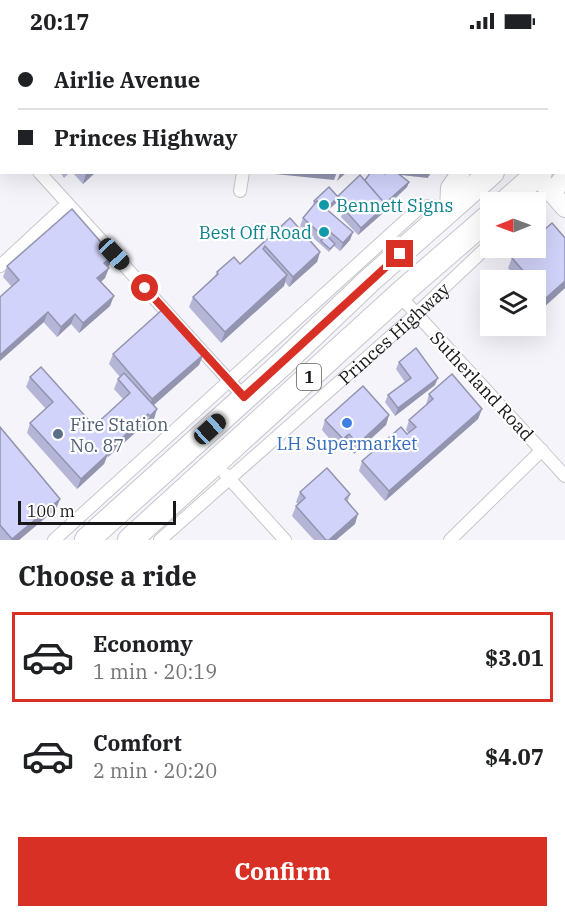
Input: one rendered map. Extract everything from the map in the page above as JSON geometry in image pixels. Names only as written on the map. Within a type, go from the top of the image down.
[{"type":"highway","name":"1","points":[[87,540],[369,281],[490,174]]},
{"type":"highway","name":"Princes Highway","points":[[144,537],[222,471],[399,295],[480,225]]},
{"type":"main road","points":[[449,211],[450,188],[460,174]]},
{"type":"main road","points":[[553,194],[565,176]]},
{"type":"main road","points":[[527,184],[553,194],[565,208]]},
{"type":"street","points":[[41,174],[244,397]]},
{"type":"street","points":[[240,191],[243,174]]},
{"type":"street","points":[[0,266],[67,204]]},
{"type":"street","points":[[54,540],[416,211],[431,205],[449,211]]},
{"type":"street","name":"Princes Highway","points":[[222,471],[415,315],[480,253]]},
{"type":"street","name":"Sutherland Road","points":[[399,295],[565,476]]},
{"type":"street","points":[[455,538],[542,450]]},
{"type":"street","points":[[222,471],[285,540]]},
{"type":"building","points":[[370,174],[399,174],[409,182],[390,199],[393,201],[385,207],[386,205],[365,180]]},
{"type":"building","points":[[360,175],[386,205],[361,228],[344,209],[347,205],[338,196]]},
{"type":"building","points":[[329,187],[338,197],[326,209],[314,201]]},
{"type":"building","points":[[317,201],[353,232],[343,243],[328,230],[323,236],[303,218]]},
{"type":"building","points":[[72,209],[113,256],[104,263],[109,268],[97,278],[114,296],[83,323],[75,314],[61,327],[48,312],[0,355],[0,297],[19,280],[7,266]]},
{"type":"building","points":[[290,218],[320,252],[293,277],[265,246],[263,249],[287,275],[225,332],[193,297],[234,257],[240,264]]},
{"type":"building","points":[[552,223],[565,238],[565,281],[546,298],[546,270],[522,270],[512,258],[546,258],[546,228]]},
{"type":"building","points":[[326,235],[335,244],[330,249],[321,241]]},
{"type":"building","points":[[163,309],[203,355],[152,399],[113,354]]},
{"type":"building","points":[[416,348],[438,378],[398,408],[388,395],[411,378],[399,362]]},
{"type":"building","name":"Fire Station No. 87","points":[[41,367],[94,426],[130,393],[118,379],[124,373],[157,409],[150,416],[148,414],[112,447],[108,443],[102,448],[108,454],[81,479],[30,423],[53,402],[30,377]]},
{"type":"building","points":[[452,374],[482,409],[389,491],[362,461],[401,427],[407,434],[416,427],[409,420],[433,399],[429,394]]},
{"type":"building","points":[[363,386],[389,415],[358,444],[349,434],[343,439],[325,420]]},
{"type":"building","points":[[0,427],[60,499],[12,539],[0,525]]},
{"type":"building","points":[[327,468],[350,494],[345,499],[358,514],[329,540],[326,540],[296,506],[305,498],[300,492]]},
{"type":"place","name":"Bennett Signs","points":[[324,205]]},
{"type":"place","name":"Best Off Road","points":[[324,232]]},
{"type":"place","name":"LH Supermarket","points":[[347,423]]},
{"type":"place","name":"Fire Station No. 87","points":[[58,434]]},
{"type":"route","points":[[145,288],[244,397],[400,254]]}]
